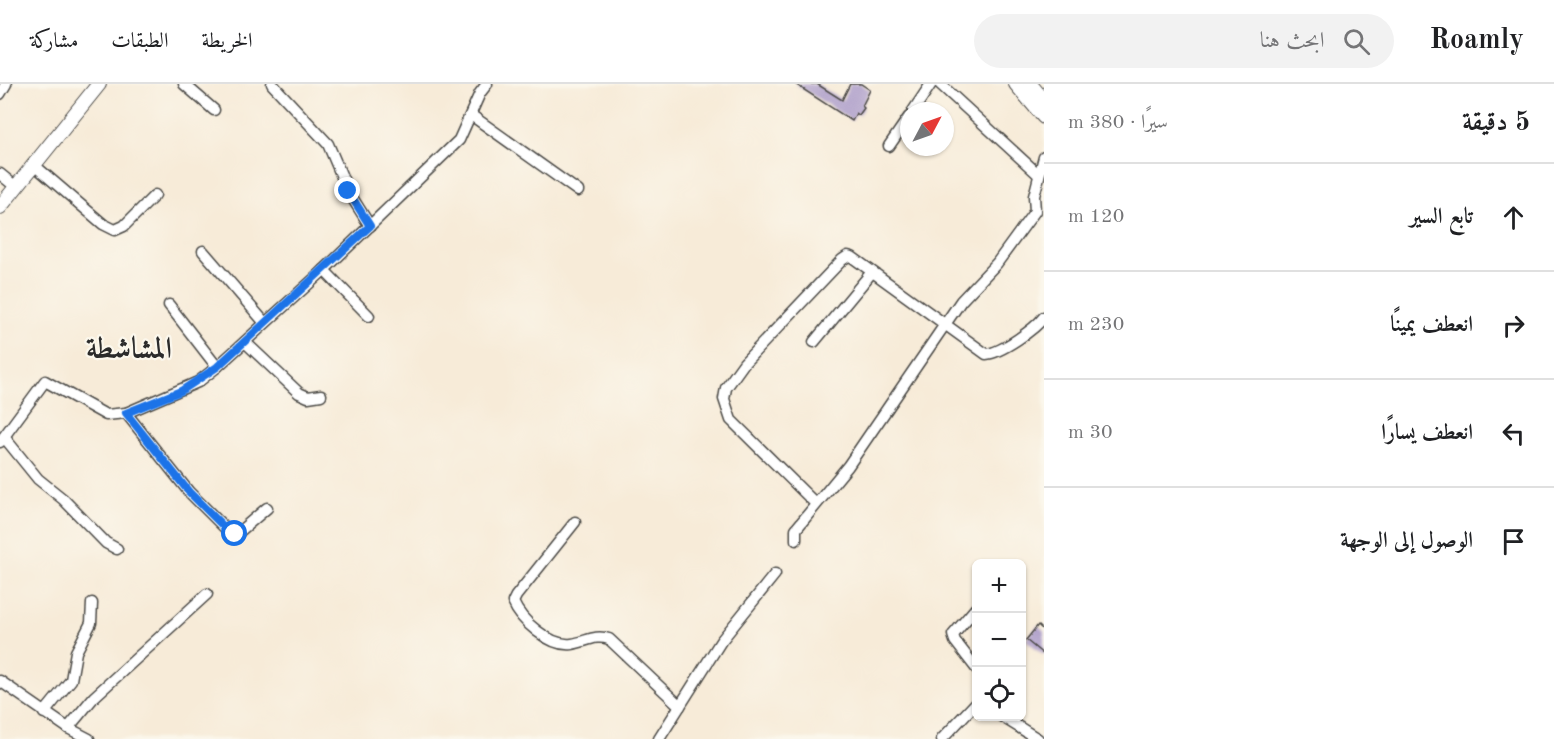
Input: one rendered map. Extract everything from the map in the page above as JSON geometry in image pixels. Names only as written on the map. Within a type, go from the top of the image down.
[{"type":"main road","points":[[0,207],[99,84]]},
{"type":"main road","points":[[1016,84],[1044,117]]},
{"type":"main road","points":[[1030,84],[1042,96]]},
{"type":"street","points":[[0,94],[6,84]]},
{"type":"street","points":[[184,84],[214,110]]},
{"type":"street","points":[[272,84],[328,144],[348,191],[370,226]]},
{"type":"street","points":[[117,549],[106,543],[80,515],[38,479],[2,440],[45,381],[106,415],[126,413],[181,391],[217,367],[324,270],[459,140],[480,93],[487,84]]},
{"type":"street","points":[[919,102],[931,84]]},
{"type":"street","points":[[940,84],[1039,175]]},
{"type":"street","points":[[471,115],[578,191]]},
{"type":"street","points":[[889,146],[900,130]]},
{"type":"street","points":[[796,540],[796,529],[873,432],[961,302],[997,263],[1039,211],[1034,196],[1044,157]]},
{"type":"street","points":[[34,165],[103,224],[116,230],[124,226],[155,195]]},
{"type":"street","points":[[0,174],[16,187]]},
{"type":"street","points":[[203,251],[265,323]]},
{"type":"street","points":[[816,504],[731,420],[724,399],[726,388],[776,326],[846,258],[852,257],[944,326],[980,351],[990,354],[1024,334],[1044,317]]},
{"type":"street","points":[[324,270],[369,316]]},
{"type":"street","points":[[814,342],[872,272]]},
{"type":"street","points":[[169,305],[217,367]]},
{"type":"street","points":[[245,342],[299,393],[308,397],[321,395]]},
{"type":"street","points":[[126,413],[189,492],[230,533],[239,532],[267,508]]},
{"type":"street","points":[[575,522],[516,596],[513,602],[516,610],[536,629],[558,642],[571,645],[595,637],[609,639],[680,706]]},
{"type":"street","points":[[659,739],[721,640],[775,574]]},
{"type":"street","points":[[68,728],[94,697],[207,594]]},
{"type":"street","points":[[44,713],[71,680],[76,652],[91,623],[92,603]]},
{"type":"street","points":[[972,613],[954,638],[975,667]]},
{"type":"street","points":[[0,681],[44,713],[89,739]]},
{"type":"street","points":[[942,739],[972,707]]},
{"type":"street","points":[[1008,721],[1038,739]]},
{"type":"building","points":[[795,84],[817,84],[842,100],[850,84],[861,84],[870,90],[862,106],[864,108],[859,115],[856,113],[852,121]]},
{"type":"building","points":[[1038,625],[1044,631],[1044,655],[1026,640]]},
{"type":"district","name":"المشاشطة","points":[[129,348]]},
{"type":"route","points":[[235,534],[230,533],[189,492],[126,413],[198,382],[370,226],[348,191]]}]
